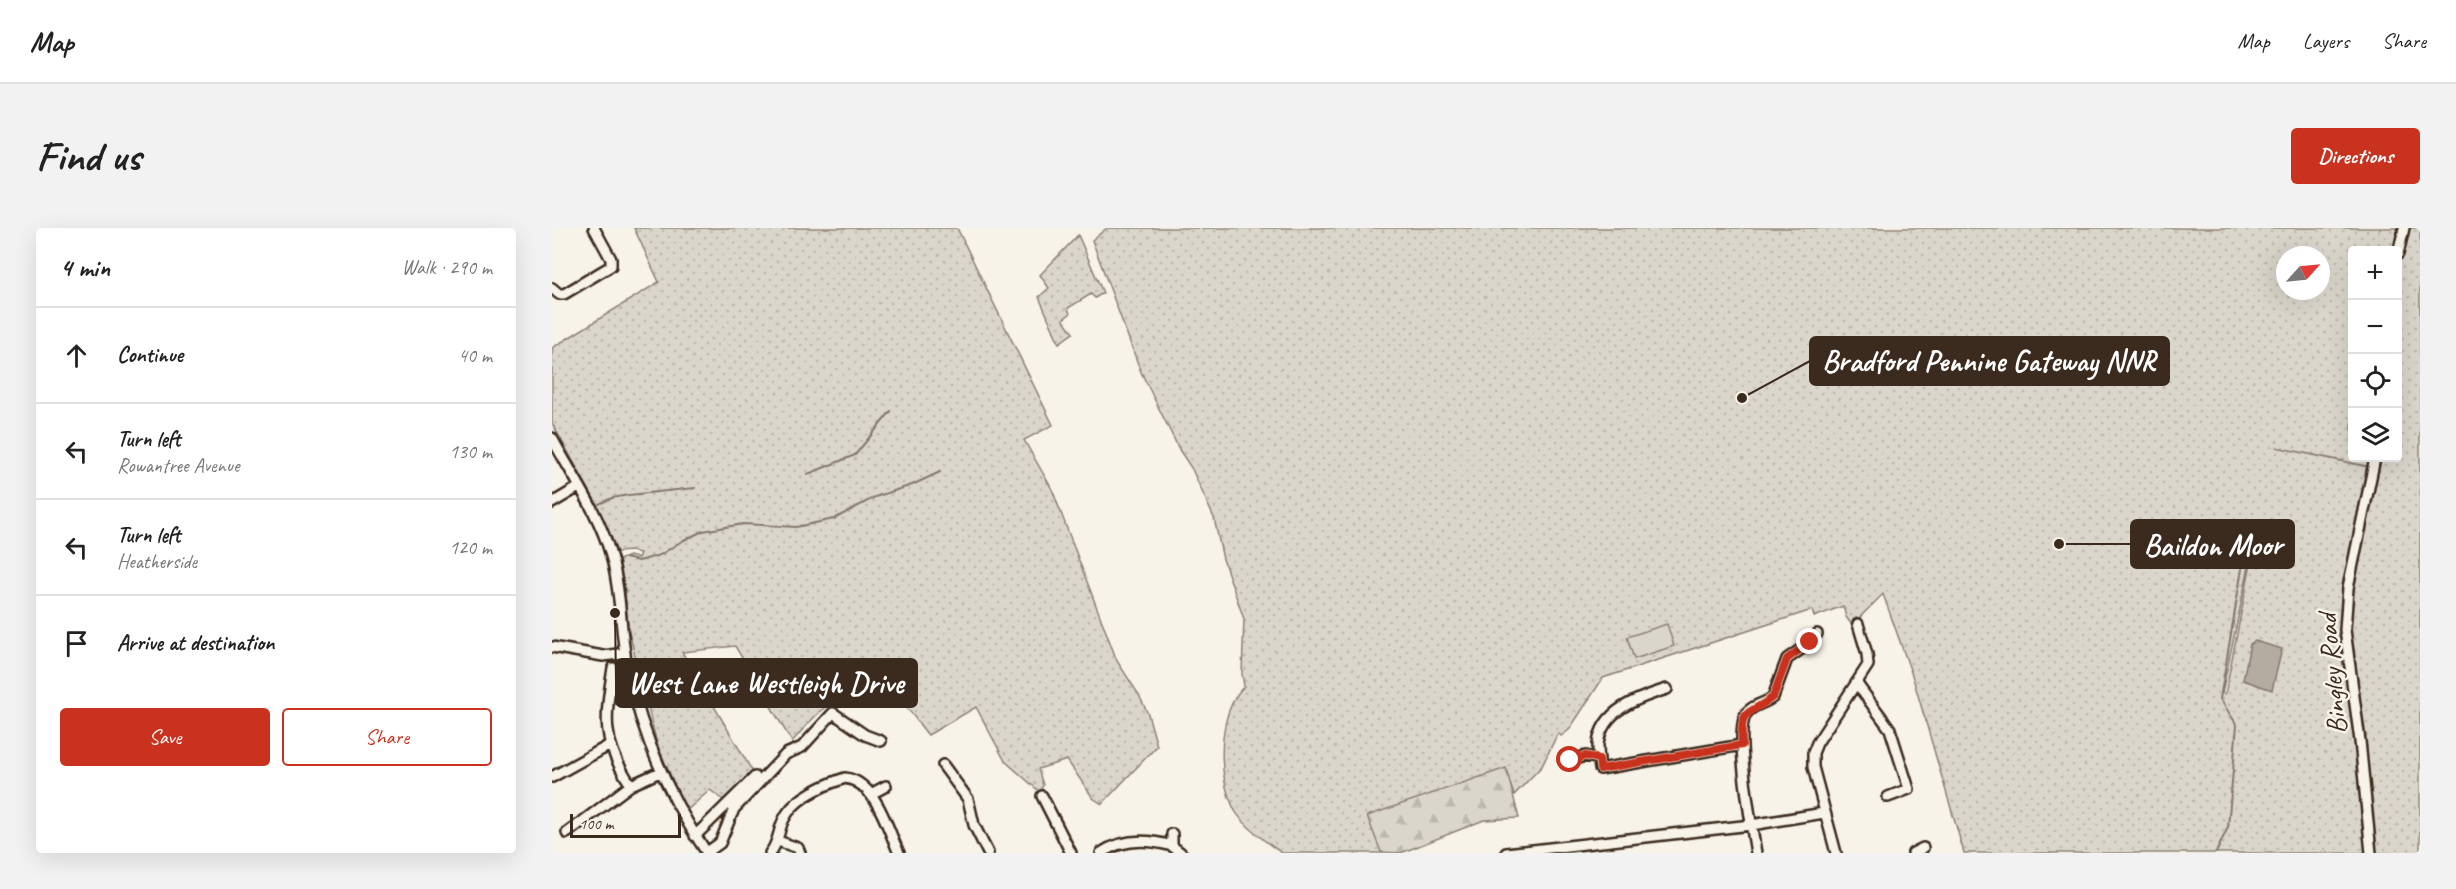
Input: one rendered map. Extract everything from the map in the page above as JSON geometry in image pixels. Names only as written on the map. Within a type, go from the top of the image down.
[{"type":"street","points":[[552,288],[559,294],[564,294],[611,266],[611,259],[594,228]]},
{"type":"street","points":[[2399,246],[2404,228]]},
{"type":"street","points":[[552,438],[599,519],[611,557],[626,653],[646,735],[660,772],[704,852],[720,843],[734,809],[786,754],[802,747],[841,706]]},
{"type":"street","name":"Bingley Road","points":[[2371,853],[2346,630],[2348,588],[2374,462]]},
{"type":"street","points":[[552,503],[579,487]]},
{"type":"street","points":[[1836,853],[1813,766],[1813,753],[1820,738],[1868,666],[1867,654],[1858,624]]},
{"type":"street","points":[[1756,853],[1741,728],[1745,716],[1751,709],[1773,697],[1787,659],[1807,645],[1817,634]]},
{"type":"street","points":[[552,647],[603,656],[626,653]]},
{"type":"street","points":[[613,668],[606,710],[610,745],[620,769],[631,784]]},
{"type":"street","points":[[1857,684],[1890,729],[1910,789],[1888,797]]},
{"type":"street","points":[[1599,764],[1598,745],[1601,734],[1612,716],[1633,701],[1667,689]]},
{"type":"street","points":[[833,713],[865,735],[881,741]]},
{"type":"street","points":[[552,777],[610,745]]},
{"type":"street","points":[[1570,760],[1586,756],[1599,764],[1742,745]]},
{"type":"street","points":[[943,765],[968,799],[974,825],[988,853]]},
{"type":"street","points":[[567,833],[631,784],[660,772]]},
{"type":"street","points":[[695,836],[755,777]]},
{"type":"street","points":[[770,853],[791,808],[798,801],[845,778],[856,781],[873,798],[899,853]]},
{"type":"street","points":[[873,798],[886,786]]},
{"type":"street","points":[[1042,796],[1071,853]]},
{"type":"street","points":[[1506,853],[1752,825],[1824,813]]},
{"type":"street","points":[[1172,834],[1172,846]]},
{"type":"street","points":[[777,841],[798,848],[800,853]]},
{"type":"street","points":[[1101,853],[1117,845],[1132,842],[1152,842],[1172,846],[1181,853]]},
{"type":"street","points":[[1913,853],[1923,848]]},
{"type":"green space","points":[[634,228],[957,228],[1053,425],[1024,440],[1052,489],[1117,661],[1139,695],[1148,714],[1157,746],[1102,804],[1093,798],[1067,760],[1038,769],[1043,785],[1040,792],[1005,761],[976,707],[928,735],[909,710],[898,701],[861,692],[849,694],[818,713],[792,742],[735,646],[682,652],[754,774],[726,802],[710,790],[686,811],[657,744],[628,628],[625,590],[619,560],[629,556],[638,558],[640,553],[617,552],[595,500],[552,423],[552,348],[659,282]]},
{"type":"green space","points":[[1107,228],[2420,228],[2420,853],[1964,853],[1913,678],[1883,594],[1852,625],[1846,617],[1843,606],[1814,617],[1812,610],[1603,678],[1569,730],[1561,736],[1558,733],[1542,766],[1514,795],[1505,769],[1382,853],[1282,853],[1243,821],[1228,795],[1223,763],[1224,728],[1235,698],[1244,686],[1242,674],[1244,619],[1223,559],[1214,518],[1192,469],[1180,451],[1141,372],[1092,240]],"holes":[[[2276,447],[2372,467],[2345,587],[2368,467]],[[2256,538],[2225,694],[2222,693]]]},
{"type":"green space","points":[[1078,235],[1103,293],[1095,298],[1091,294],[1068,308],[1070,314],[1063,319],[1073,333],[1059,343],[1039,297],[1049,288],[1040,275]]},
{"type":"green space","points":[[1667,624],[1674,646],[1634,659],[1627,637]]},
{"type":"green space","points":[[1506,768],[1519,818],[1484,820],[1401,853],[1381,852],[1367,816]]},
{"type":"shaded area","points":[[2255,641],[2282,649],[2272,690],[2243,680],[2250,644]]},
{"type":"waterway","points":[[808,474],[855,455],[891,411]]},
{"type":"waterway","points":[[625,558],[639,561],[660,555],[703,531],[743,524],[796,527],[834,519],[875,497],[912,485],[940,472]]},
{"type":"waterway","points":[[599,504],[612,498],[629,495],[695,488]]},
{"type":"waterway","points":[[2216,853],[2228,827],[2237,725],[2220,699],[2245,551],[2252,547]]},
{"type":"place","name":"Bradford Pennine Gateway NNR","points":[[1742,398]]},
{"type":"place","name":"Baildon Moor","points":[[2059,544]]},
{"type":"place","name":"West Lane Westleigh Drive","points":[[615,613]]},
{"type":"route","points":[[1570,760],[1586,756],[1599,759],[1600,769],[1742,745],[1741,728],[1747,712],[1773,697],[1787,659],[1810,642]]}]
